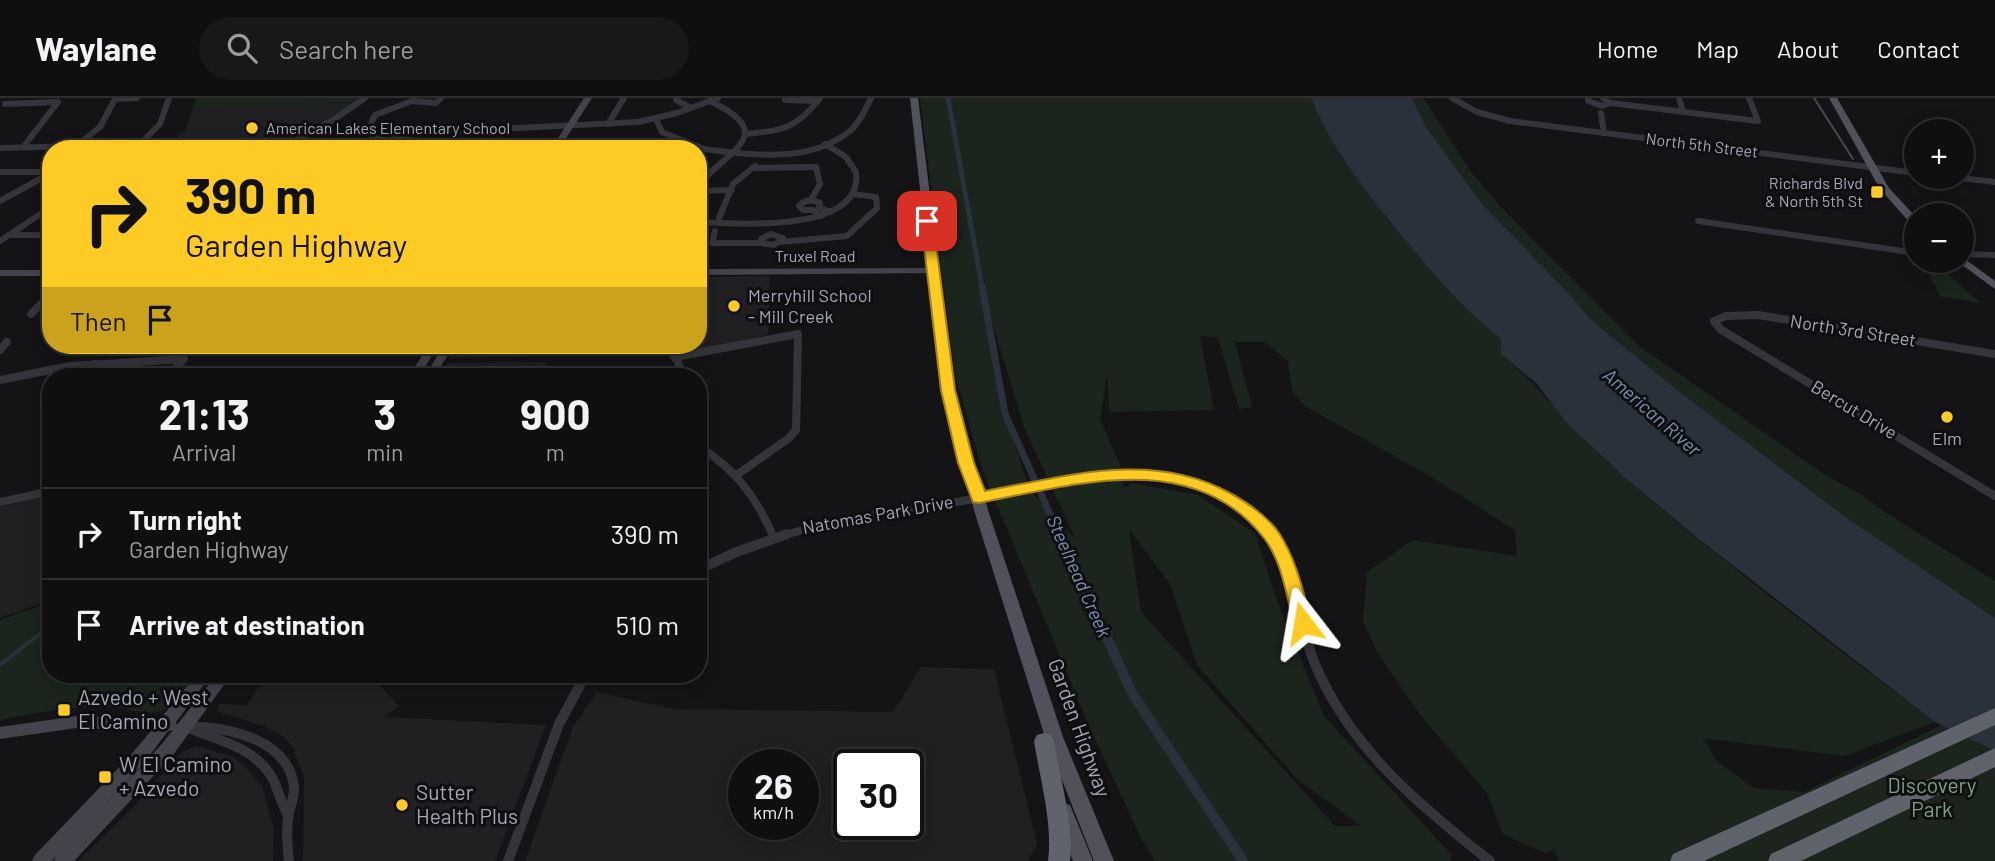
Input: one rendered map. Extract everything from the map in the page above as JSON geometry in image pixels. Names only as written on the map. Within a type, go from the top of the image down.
[{"type":"highway","points":[[1681,861],[1994,716]]},
{"type":"highway","points":[[1044,741],[1062,836],[1059,861]]},
{"type":"highway","points":[[1779,861],[1995,757]]},
{"type":"main road","points":[[561,140],[588,98]]},
{"type":"main road","name":"Garden Highway","points":[[914,98],[932,271],[952,411],[1054,737],[1104,861]]},
{"type":"main road","points":[[1833,98],[1872,167],[1904,210]]},
{"type":"main road","points":[[1974,269],[1995,286]]},
{"type":"main road","name":"Truxel Road","points":[[707,272],[932,271]]},
{"type":"main road","points":[[1,274],[42,273]]},
{"type":"main road","name":"Garden Highway","points":[[1014,610],[1061,806],[1083,861]]},
{"type":"main road","points":[[41,861],[115,784],[198,683]]},
{"type":"main road","points":[[62,861],[142,778],[218,683]]},
{"type":"main road","points":[[0,733],[77,722],[186,726]]},
{"type":"street","points":[[2,106],[16,98]]},
{"type":"street","points":[[84,140],[100,127],[115,99],[137,98]]},
{"type":"street","points":[[144,140],[160,124],[169,98]]},
{"type":"street","points":[[297,140],[365,98]]},
{"type":"street","points":[[384,140],[373,137],[371,124],[375,115],[412,101],[436,103],[441,98]]},
{"type":"street","points":[[608,124],[624,98]]},
{"type":"street","points":[[392,140],[420,133],[608,124],[656,119],[718,98]]},
{"type":"street","points":[[707,151],[783,154],[825,145],[852,129],[871,98]]},
{"type":"street","name":"North 5th Street","points":[[1452,98],[1489,116],[1904,171]]},
{"type":"street","points":[[1602,98],[1609,104]]},
{"type":"street","points":[[1679,98],[1683,111]]},
{"type":"street","points":[[1588,100],[1758,121],[1749,98]]},
{"type":"street","points":[[746,134],[775,132],[798,125],[819,99]]},
{"type":"street","points":[[785,100],[819,99]]},
{"type":"street","points":[[676,100],[691,108]]},
{"type":"street","points":[[1588,100],[1601,114],[1604,133]]},
{"type":"street","points":[[707,179],[735,153],[746,134],[745,126],[737,114],[710,101]]},
{"type":"street","points":[[2,106],[58,102],[50,110],[38,133],[22,147]]},
{"type":"street","points":[[1601,114],[1609,104]]},
{"type":"street","points":[[656,119],[662,132],[678,140]]},
{"type":"street","points":[[707,222],[800,222],[830,212],[853,194],[858,182],[854,167],[842,154],[825,145]]},
{"type":"street","points":[[0,148],[42,146]]},
{"type":"street","points":[[719,218],[733,184],[760,161]]},
{"type":"street","points":[[752,168],[817,167],[820,184],[811,200]]},
{"type":"street","points":[[0,172],[42,173]]},
{"type":"street","points":[[0,201],[42,178]]},
{"type":"street","points":[[1974,180],[1995,182]]},
{"type":"street","points":[[707,189],[732,190]]},
{"type":"street","points":[[715,231],[712,243],[774,245],[780,242],[817,238],[827,240],[847,236],[877,208],[876,197],[853,194]]},
{"type":"street","points":[[821,216],[813,210],[799,207],[802,202],[818,201],[819,208],[830,212]]},
{"type":"street","points":[[0,241],[42,213]]},
{"type":"street","points":[[1698,221],[1904,251]]},
{"type":"street","points":[[771,234],[773,224]]},
{"type":"street","points":[[761,243],[761,239],[771,234],[783,238],[780,242]]},
{"type":"street","points":[[9,235],[42,235]]},
{"type":"street","points":[[1974,254],[1995,254]]},
{"type":"street","points":[[31,314],[42,303]]},
{"type":"street","name":"North 3rd Street","points":[[1714,323],[1717,318],[1758,315],[1995,354]]},
{"type":"street","name":"Bercut Drive","points":[[1714,323],[1995,496]]},
{"type":"street","points":[[707,350],[798,334],[796,430],[789,439],[738,474]]},
{"type":"street","points":[[0,350],[7,342]]},
{"type":"street","points":[[673,354],[680,368]]},
{"type":"street","points":[[675,357],[689,354]]},
{"type":"street","points":[[54,368],[184,359],[175,368]]},
{"type":"street","points":[[92,368],[96,364]]},
{"type":"street","points":[[0,380],[42,371]]},
{"type":"street","points":[[707,452],[738,474],[758,501],[773,536]]},
{"type":"street","name":"Natomas Park Drive","points":[[707,565],[773,536],[820,524],[1085,478],[1133,473],[1167,475],[1207,487],[1245,508],[1259,521],[1280,549],[1293,583],[1315,663],[1342,716],[1375,760],[1418,803],[1490,861]]},
{"type":"street","points":[[0,502],[42,493]]},
{"type":"street","points":[[508,861],[559,724],[581,683]]},
{"type":"street","points":[[186,726],[240,746],[253,754],[272,778],[280,804],[288,815]]},
{"type":"street","points":[[186,726],[211,726],[239,732],[270,750],[286,764],[294,787],[288,815],[289,861]]},
{"type":"shaded area","name":"American Lakes Elementary School","points":[[295,102],[354,102],[343,112],[294,140],[173,140],[185,131],[193,108]]},
{"type":"shaded area","name":"Merryhill School - Mill Creek","points":[[770,276],[768,335],[707,348],[707,277]]},
{"type":"shaded area","points":[[451,354],[533,354],[526,357],[449,358]]},
{"type":"shaded area","points":[[547,362],[544,368],[444,368],[447,363]]},
{"type":"shaded area","points":[[42,497],[42,603],[0,618],[0,507]]},
{"type":"shaded area","points":[[921,667],[994,669],[1037,844],[1028,861],[525,861],[573,727],[597,692],[673,709],[893,712]]},
{"type":"shaded area","points":[[261,683],[378,683],[399,706],[384,717],[546,725],[495,861],[303,861],[304,777],[292,746],[284,737],[266,727],[217,711],[219,704],[247,705]]},
{"type":"shaded area","points":[[196,746],[233,757],[243,764],[262,786],[274,829],[273,861],[78,861],[135,805],[182,752]]},
{"type":"green space","points":[[196,98],[359,98],[354,102],[193,108]]},
{"type":"green space","name":"Discovery Park","points":[[920,98],[1311,98],[1337,149],[1393,225],[1458,300],[1501,339],[1501,354],[1593,448],[1625,478],[1739,572],[1935,722],[1844,756],[1703,738],[1717,761],[1753,788],[1804,792],[1952,720],[1995,748],[1995,861],[1559,861],[1554,849],[1545,853],[1503,834],[1487,793],[1421,716],[1380,657],[1363,622],[1367,572],[1413,540],[1517,556],[1515,530],[1428,475],[1305,406],[1292,391],[1288,361],[1265,342],[1235,342],[1252,407],[1239,409],[1218,338],[1200,336],[1214,410],[1109,412],[1107,374],[1100,419],[1120,465],[1124,488],[1132,483],[1198,495],[1255,533],[1276,598],[1324,716],[1452,855],[1450,861],[1155,861],[1140,836],[1090,728],[982,469],[955,375]],"holes":[[[979,279],[1024,427],[1076,540],[1029,489],[1005,414]],[[1129,529],[1170,584],[1197,665],[1297,779],[1361,826],[1335,826],[1141,612]]]},
{"type":"green space","points":[[1412,98],[1423,98],[1472,173],[1502,208],[1639,346],[1824,474],[1862,495],[1995,581],[1995,618],[1847,518],[1676,389],[1590,319],[1483,205],[1426,127]]},
{"type":"green space","points":[[1928,273],[1946,273],[1981,303],[1941,297]]},
{"type":"green space","points":[[42,605],[42,683],[189,683],[176,701],[158,712],[110,707],[78,708],[0,720],[0,620]]},
{"type":"water","name":"American River","points":[[1311,98],[1412,98],[1426,127],[1483,205],[1590,319],[1676,389],[1847,518],[1995,618],[1995,751],[1935,722],[1700,540],[1624,477],[1568,424],[1536,383],[1501,354],[1501,339],[1458,300],[1393,225],[1337,149]]},
{"type":"waterway","name":"Steelhead Creek","points":[[948,98],[982,287]]},
{"type":"waterway","name":"Steelhead Creek","points":[[982,286],[1005,414],[1060,536]]},
{"type":"waterway","name":"Steelhead Creek","points":[[1060,534],[1132,693],[1243,861]]},
{"type":"waterway","points":[[0,665],[42,631]]},
{"type":"tram line","points":[[1814,98],[1853,159]]},
{"type":"place","name":"American Lakes Elementary School","points":[[252,128]]},
{"type":"place","name":"Richards Blvd & North 5th St","points":[[1877,192]]},
{"type":"place","name":"Merryhill School - Mill Creek","points":[[734,306]]},
{"type":"place","name":"Elm","points":[[1947,417]]},
{"type":"place","name":"Azvedo + West El Camino","points":[[64,710]]},
{"type":"place","name":"W El Camino + Azvedo","points":[[105,777]]},
{"type":"place","name":"Sutter Health Plus","points":[[402,805]]},
{"type":"route","points":[[927,221],[948,390],[966,463],[973,475],[979,498],[1098,475],[1133,473],[1167,475],[1207,487],[1245,508],[1272,536],[1287,566],[1303,623]]}]
